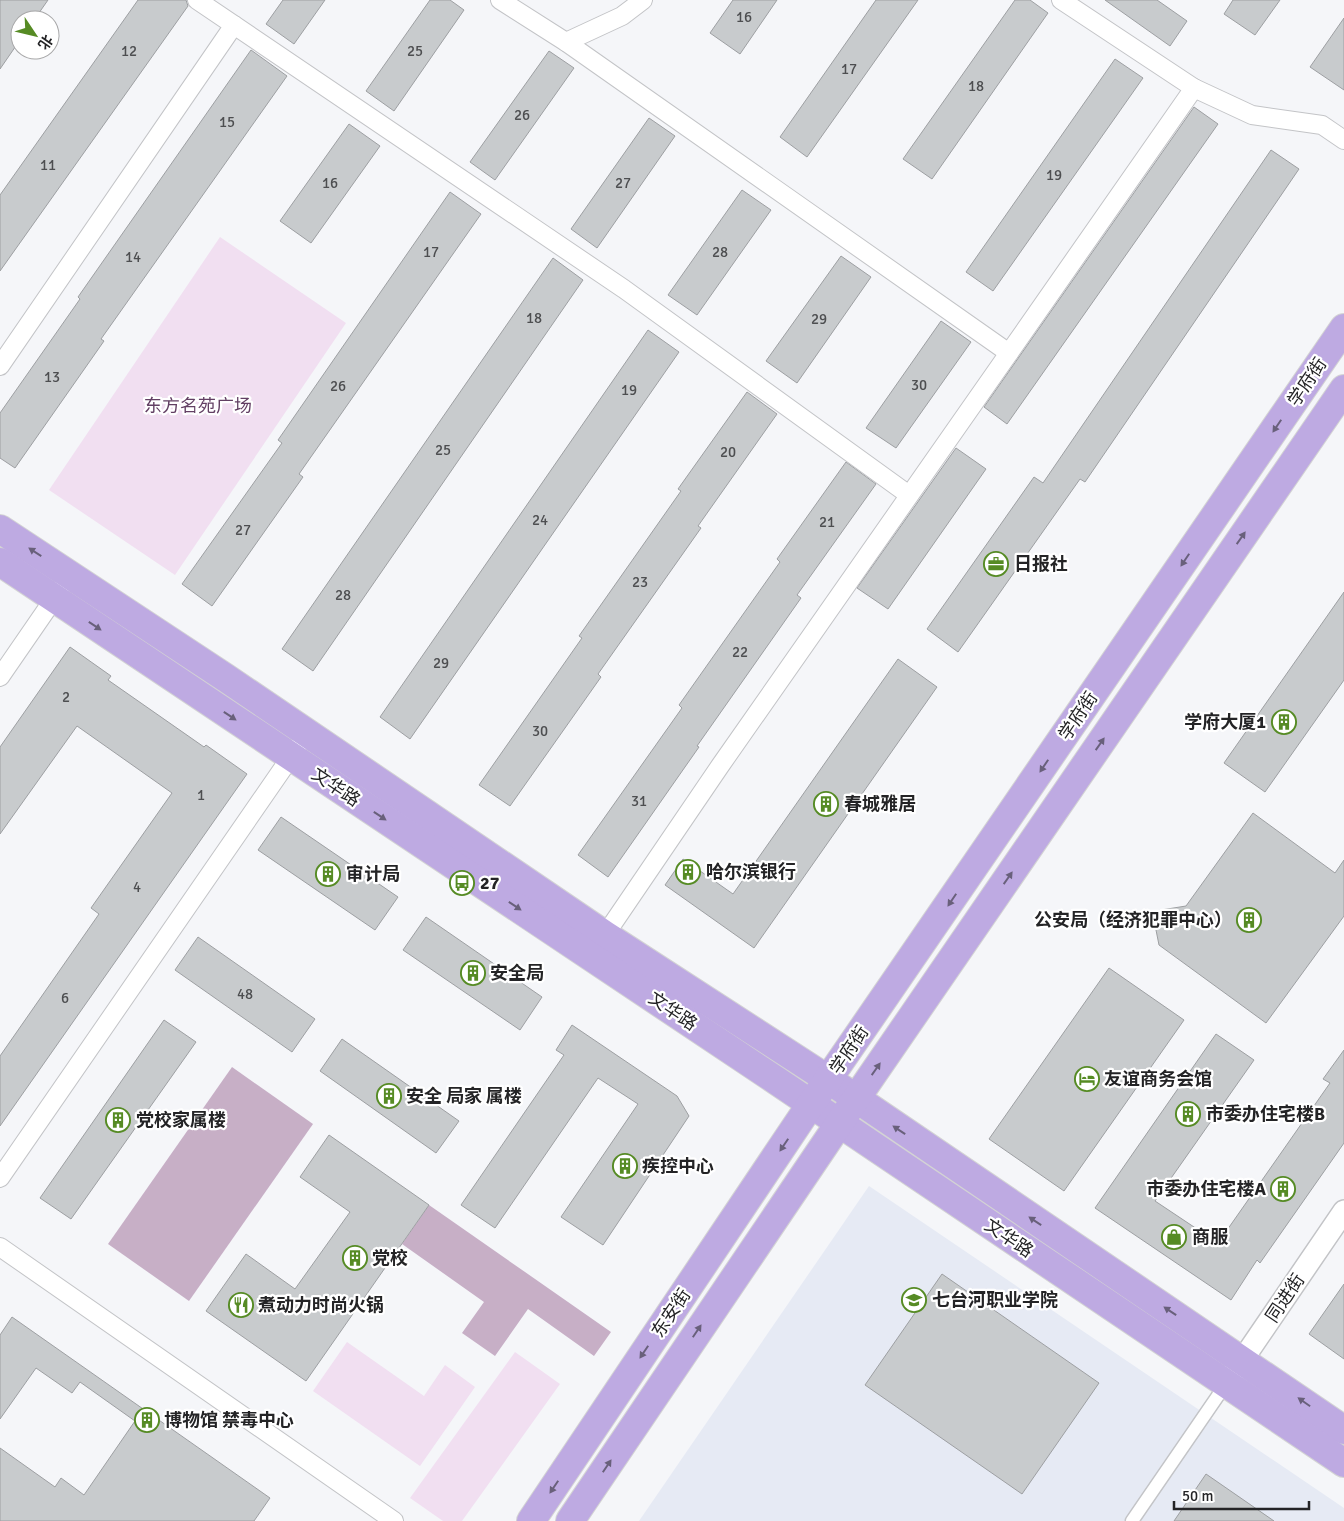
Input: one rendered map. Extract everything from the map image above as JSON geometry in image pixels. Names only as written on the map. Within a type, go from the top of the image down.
[{"type":"main road","name":"学府街","points":[[811,1104],[1344,328]]},
{"type":"main road","name":"学府街","points":[[839,1124],[1344,389]]},
{"type":"main road","name":"文华路","points":[[0,529],[307,733],[605,935],[828,1080],[1344,1430]]},
{"type":"main road","name":"文华路","points":[[0,562],[811,1104],[1344,1464]]},
{"type":"main road","name":"东安街","points":[[531,1521],[811,1104]]},
{"type":"main road","name":"东安街","points":[[570,1521],[839,1124]]},
{"type":"street","points":[[197,0],[624,289],[908,495]]},
{"type":"street","points":[[500,0],[566,42],[1009,353]]},
{"type":"street","points":[[566,42],[622,16],[643,0]]},
{"type":"street","points":[[1061,0],[1194,88],[1252,115],[1322,125],[1344,140]]},
{"type":"street","points":[[0,366],[234,25]]},
{"type":"street","points":[[605,935],[908,495],[1194,88]]},
{"type":"street","points":[[0,677],[69,575]]},
{"type":"street","points":[[0,1178],[307,733]]},
{"type":"street","name":"同进街","points":[[1226,1384],[1344,1211]]},
{"type":"street","points":[[0,1247],[394,1521]]},
{"type":"street","points":[[1132,1521],[1226,1384]]},
{"type":"shaded area","points":[[232,1067],[313,1124],[189,1301],[108,1244]]},
{"type":"shaded area","name":"七台河职业学院","points":[[869,1186],[1344,1508],[1344,1521],[639,1521]]},
{"type":"shaded area","points":[[429,1205],[611,1332],[594,1356],[528,1309],[495,1356],[462,1333],[484,1302],[402,1244]]},
{"type":"green space","name":"东方名苑广场","points":[[220,237],[346,323],[175,575],[49,490]]},
{"type":"green space","points":[[347,1342],[424,1396],[445,1365],[475,1387],[420,1466],[313,1391]]},
{"type":"green space","points":[[515,1352],[560,1384],[462,1521],[443,1521],[410,1498]]},
{"type":"building","points":[[0,0],[48,0],[41,10],[10,10],[10,54],[0,69]]},
{"type":"building","points":[[138,0],[186,0],[188,6],[0,271],[0,195]]},
{"type":"building","points":[[283,0],[325,0],[294,44],[266,24]]},
{"type":"building","points":[[430,0],[450,0],[464,10],[394,111],[366,91]]},
{"type":"building","points":[[733,0],[777,0],[740,54],[710,33]]},
{"type":"building","points":[[876,0],[918,0],[807,157],[780,137]]},
{"type":"building","points":[[1015,0],[1030,0],[1048,13],[932,179],[903,159]]},
{"type":"building","points":[[1105,0],[1157,0],[1187,21],[1170,46]]},
{"type":"building","points":[[1233,0],[1280,0],[1255,35],[1224,14]]},
{"type":"building","points":[[1344,18],[1344,90],[1310,67]]},
{"type":"building","points":[[251,50],[287,76],[101,339],[104,341],[15,468],[0,458],[0,413],[80,299],[78,297]]},
{"type":"building","points":[[549,51],[574,68],[495,180],[470,162]]},
{"type":"building","points":[[1115,59],[1143,78],[993,291],[966,272]]},
{"type":"building","points":[[1194,107],[1218,124],[1007,424],[984,407]]},
{"type":"building","points":[[649,118],[675,136],[597,248],[571,229]]},
{"type":"building","points":[[349,124],[380,146],[311,243],[280,221]]},
{"type":"building","points":[[1271,150],[1299,169],[1085,482],[1080,479],[958,652],[927,629],[1034,477],[1043,483]]},
{"type":"building","points":[[742,190],[771,210],[697,315],[668,295]]},
{"type":"building","points":[[450,192],[481,214],[299,474],[303,477],[212,606],[182,584],[282,443],[278,440]]},
{"type":"building","points":[[841,256],[871,277],[797,383],[766,361]]},
{"type":"building","points":[[553,258],[583,280],[313,671],[282,649]]},
{"type":"building","points":[[941,321],[971,342],[896,448],[866,428]]},
{"type":"building","points":[[648,330],[679,352],[410,739],[380,717]]},
{"type":"building","points":[[747,392],[777,414],[698,526],[701,528],[598,674],[601,677],[510,806],[479,785],[582,638],[579,636],[681,491],[678,489]]},
{"type":"building","points":[[956,448],[986,469],[888,609],[857,588]]},
{"type":"building","points":[[846,462],[876,484],[797,595],[801,598],[608,877],[578,855],[682,708],[679,705],[780,562],[777,559]]},
{"type":"building","name":"学府大厦1","points":[[1344,592],[1344,680],[1265,792],[1224,763]]},
{"type":"building","points":[[70,647],[111,676],[108,680],[204,747],[206,745],[247,774],[0,1126],[0,1056],[99,914],[91,908],[172,793],[77,726],[0,834],[0,747]]},
{"type":"building","name":"春城雅居","points":[[898,659],[937,687],[754,948],[665,885],[683,859],[733,894]]},
{"type":"building","name":"公安局（经济犯罪中心）","points":[[1253,813],[1335,873],[1344,860],[1344,916],[1266,1023],[1159,945],[1155,925],[1161,910],[1186,906]]},
{"type":"building","name":"审计局","points":[[281,817],[398,897],[375,930],[258,850]]},
{"type":"building","name":"安全局","points":[[426,917],[542,997],[520,1030],[403,950]]},
{"type":"building","points":[[198,937],[315,1019],[292,1052],[175,970]]},
{"type":"building","name":"友谊商务会馆","points":[[1109,968],[1184,1020],[1064,1191],[989,1139]]},
{"type":"building","name":"党校家属楼","points":[[164,1020],[196,1042],[71,1219],[40,1198]]},
{"type":"building","points":[[572,1025],[677,1096],[689,1116],[603,1245],[561,1217],[638,1104],[598,1078],[495,1228],[461,1205],[564,1055],[556,1050]]},
{"type":"building","points":[[1216,1034],[1254,1060],[1155,1201],[1218,1243],[1330,1083],[1323,1079],[1344,1050],[1344,1143],[1260,1263],[1257,1260],[1231,1300],[1095,1208]]},
{"type":"building","name":"安全 局家 属楼","points":[[342,1039],[459,1121],[436,1153],[320,1071]]},
{"type":"building","name":"党校","points":[[329,1135],[429,1205],[306,1381],[206,1311],[246,1254],[295,1289],[350,1212],[300,1177]]},
{"type":"building","points":[[942,1274],[1099,1383],[1022,1494],[865,1385]]},
{"type":"building","points":[[1344,1284],[1344,1359],[1309,1334]]},
{"type":"building","name":"博物馆 禁毒中心","points":[[12,1317],[270,1498],[254,1521],[0,1521],[0,1448],[55,1487],[61,1478],[84,1495],[135,1421],[80,1382],[72,1393],[36,1368],[0,1419],[0,1335]]},
{"type":"building","points":[[1206,1474],[1274,1521],[1174,1521]]},
{"type":"place","name":"日报社","points":[[996,564]]},
{"type":"place","name":"学府大厦1","points":[[1284,722]]},
{"type":"place","name":"春城雅居","points":[[826,804]]},
{"type":"place","name":"哈尔滨银行","points":[[688,872]]},
{"type":"place","name":"审计局","points":[[328,874]]},
{"type":"place","name":"27","points":[[462,883]]},
{"type":"place","name":"公安局（经济犯罪中心）","points":[[1249,920]]},
{"type":"place","name":"安全局","points":[[473,973]]},
{"type":"place","name":"友谊商务会馆","points":[[1087,1079]]},
{"type":"place","name":"安全 局家 属楼","points":[[389,1096]]},
{"type":"place","name":"市委办住宅楼B","points":[[1188,1114]]},
{"type":"place","name":"党校家属楼","points":[[118,1120]]},
{"type":"place","name":"疾控中心","points":[[625,1166]]},
{"type":"place","name":"市委办住宅楼A","points":[[1283,1189]]},
{"type":"place","name":"商服","points":[[1174,1237]]},
{"type":"place","name":"党校","points":[[355,1258]]},
{"type":"place","name":"七台河职业学院","points":[[914,1300]]},
{"type":"place","name":"煮动力时尚火锅","points":[[241,1305]]},
{"type":"place","name":"博物馆 禁毒中心","points":[[147,1420]]}]
